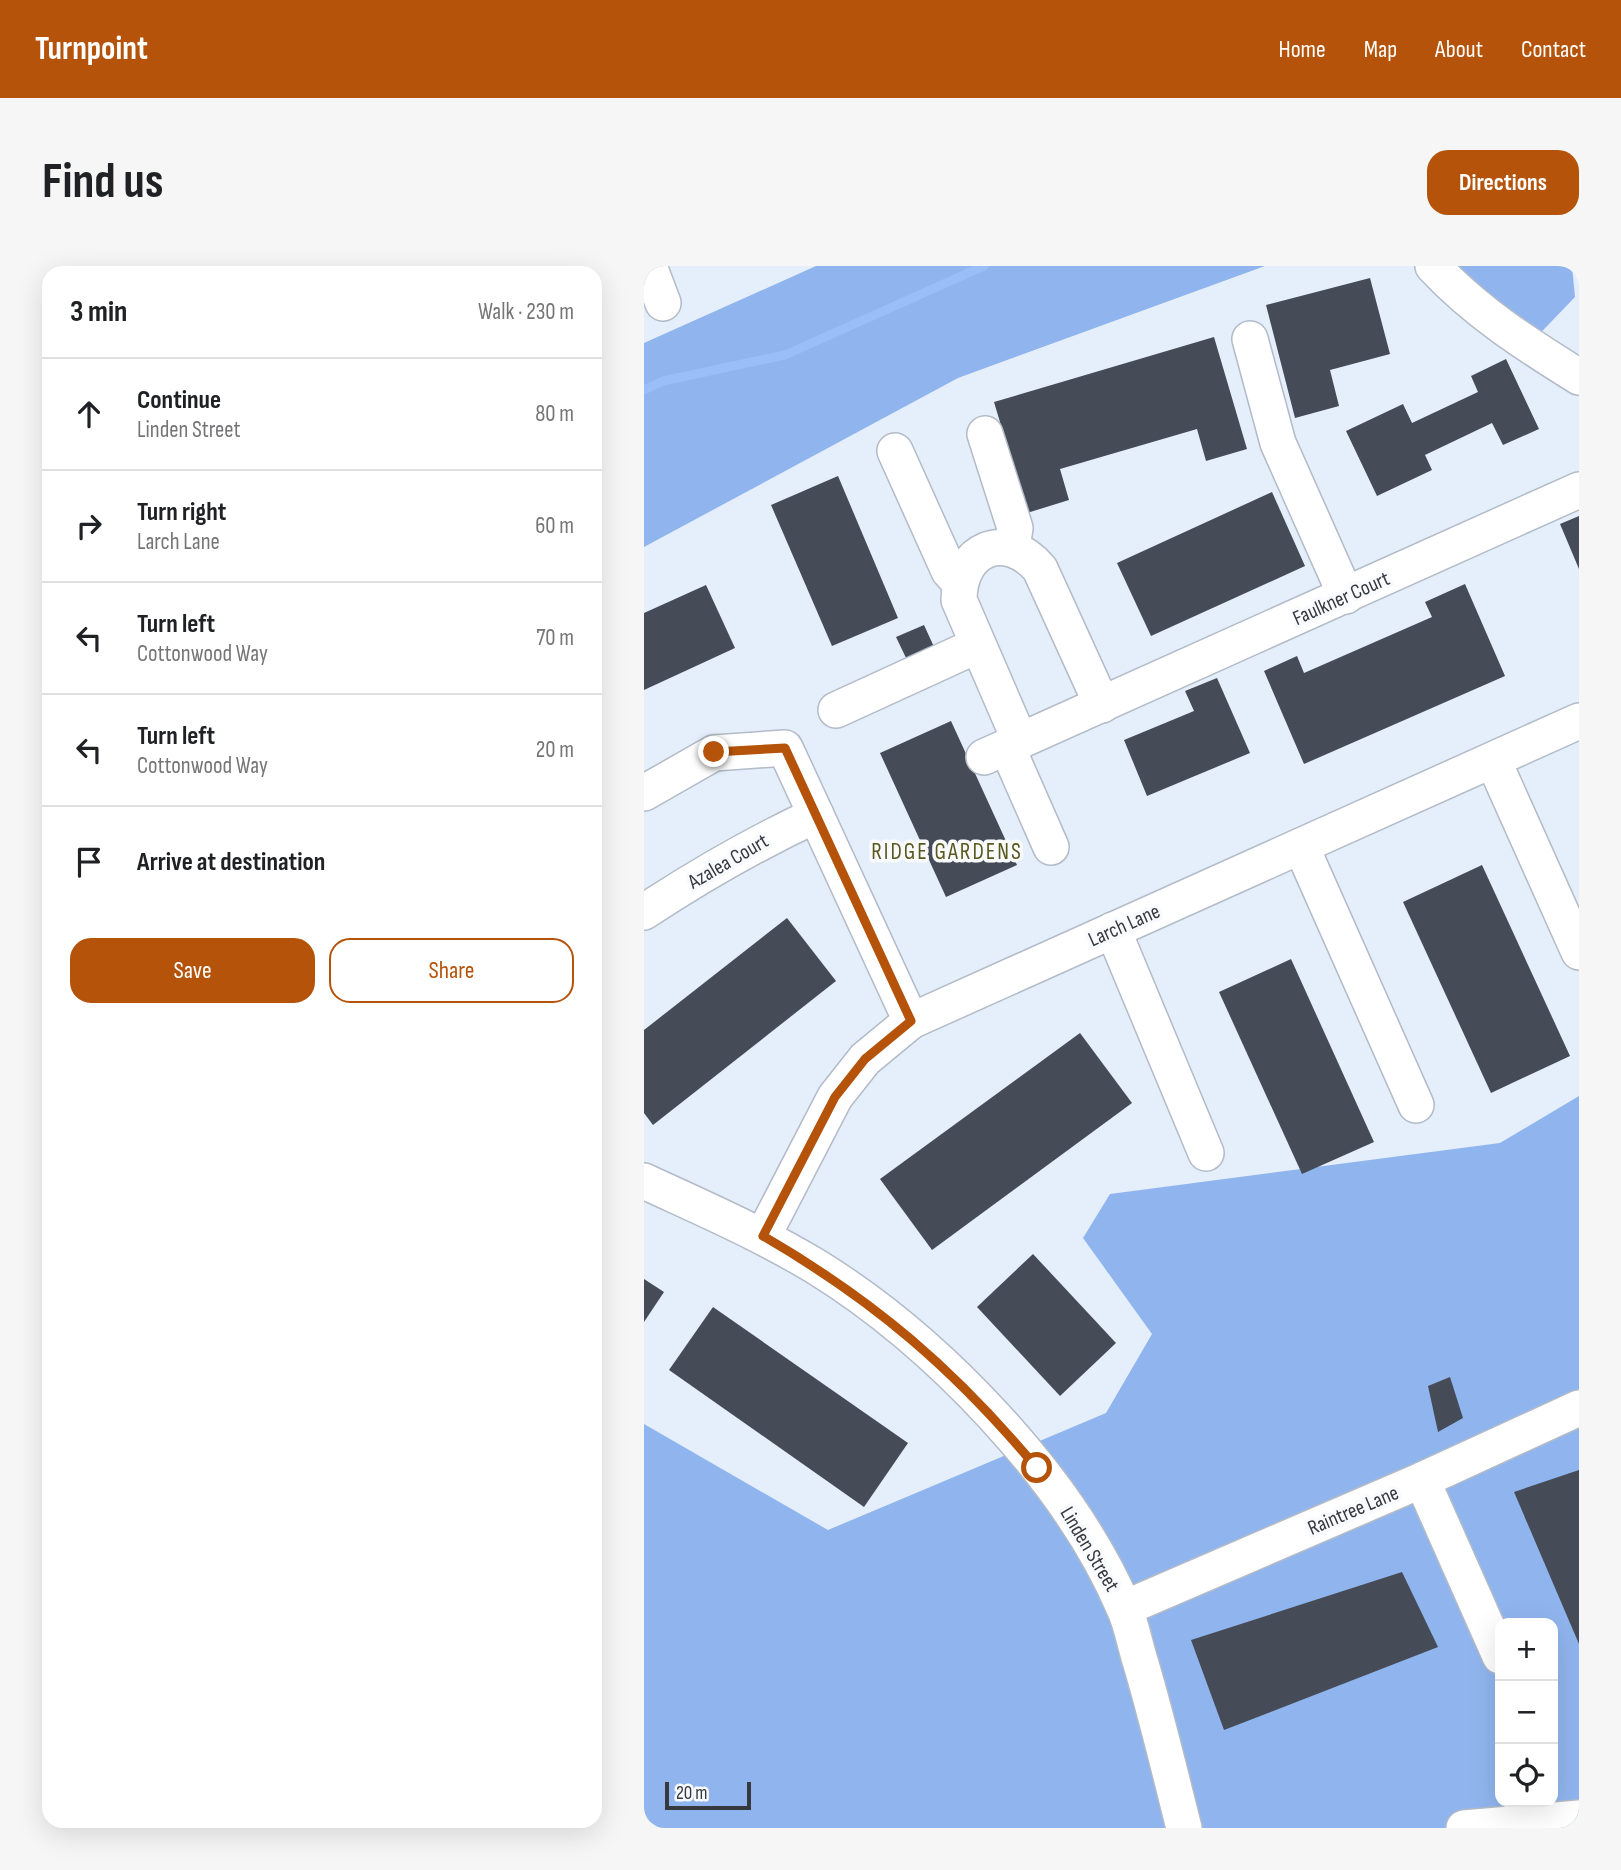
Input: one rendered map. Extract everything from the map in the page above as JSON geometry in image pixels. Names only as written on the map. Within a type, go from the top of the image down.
[{"type":"street","points":[[649,266],[663,303]]},
{"type":"street","points":[[1433,266],[1468,302],[1506,331],[1579,377]]},
{"type":"street","points":[[1250,339],[1278,443],[1346,596]]},
{"type":"street","points":[[985,435],[1016,528],[1012,548]]},
{"type":"street","points":[[895,451],[949,571],[959,582]]},
{"type":"street","name":"Faulkner Court","points":[[1003,748],[1579,490]]},
{"type":"street","points":[[1051,847],[1003,748],[978,645],[959,600],[959,582],[965,566],[978,554],[995,547],[1012,548],[1029,556],[1040,569],[1102,705]]},
{"type":"street","points":[[836,710],[978,645]]},
{"type":"street","name":"Larch Lane","points":[[763,1236],[835,1097],[865,1059],[911,1021],[1579,721]]},
{"type":"street","points":[[644,793],[714,752],[785,748],[911,1021]]},
{"type":"street","points":[[1493,760],[1579,952]]},
{"type":"street","name":"Azalea Court","points":[[644,912],[760,841],[816,815]]},
{"type":"street","points":[[1301,846],[1416,1105]]},
{"type":"street","points":[[1113,930],[1206,1153]]},
{"type":"street","name":"Linden Street","points":[[644,1181],[763,1236],[816,1267],[878,1310],[936,1358],[989,1410],[1037,1468],[1081,1529],[1125,1608],[1184,1828]]},
{"type":"street","name":"Raintree Lane","points":[[1125,1608],[1422,1480],[1579,1408]]},
{"type":"street","points":[[1422,1480],[1495,1645]]},
{"type":"street","points":[[1464,1828],[1579,1818]]},
{"type":"shaded area","points":[[816,266],[1265,266],[958,378],[644,547],[644,343]]},
{"type":"shaded area","points":[[1434,266],[1572,266],[1575,297],[1525,349]]},
{"type":"shaded area","points":[[1579,1096],[1579,1828],[644,1828],[644,1424],[828,1530],[1106,1413],[1152,1334],[1083,1238],[1110,1194],[1500,1143]]},
{"type":"building","points":[[1370,278],[1390,354],[1330,370],[1339,406],[1295,418],[1266,305]]},
{"type":"building","points":[[1214,337],[1247,449],[1206,461],[1197,429],[1060,469],[1069,500],[1027,513],[994,402]]},
{"type":"building","points":[[1506,359],[1539,429],[1503,445],[1492,423],[1425,455],[1432,470],[1377,496],[1346,431],[1403,404],[1412,423],[1478,392],[1471,376]]},
{"type":"building","points":[[838,476],[898,618],[832,646],[771,505]]},
{"type":"building","points":[[1272,492],[1305,566],[1151,636],[1117,563]]},
{"type":"building","points":[[1579,516],[1579,569],[1560,524]]},
{"type":"building","points":[[1465,584],[1505,676],[1304,764],[1264,671],[1297,656],[1304,673],[1432,617],[1425,602]]},
{"type":"building","points":[[706,585],[735,648],[644,690],[644,613]]},
{"type":"building","points":[[924,625],[935,649],[908,662],[896,637]]},
{"type":"building","points":[[1217,678],[1250,753],[1147,796],[1124,740],[1194,711],[1185,691]]},
{"type":"building","points":[[951,721],[1017,865],[946,897],[880,753]]},
{"type":"building","points":[[1482,865],[1570,1056],[1491,1093],[1403,902]]},
{"type":"building","points":[[787,918],[836,981],[653,1125],[644,1113],[644,1030]]},
{"type":"building","points":[[1291,959],[1374,1142],[1302,1174],[1219,992]]},
{"type":"building","points":[[1080,1033],[1132,1103],[932,1250],[880,1179]]},
{"type":"building","points":[[1033,1254],[1116,1343],[1060,1396],[977,1307]]},
{"type":"building","points":[[644,1279],[664,1292],[644,1322]]},
{"type":"building","points":[[713,1307],[908,1443],[864,1507],[669,1370]]},
{"type":"building","points":[[1450,1377],[1463,1418],[1438,1432],[1428,1386]]},
{"type":"building","points":[[1579,1470],[1579,1644],[1514,1492]]},
{"type":"building","points":[[1402,1572],[1438,1647],[1224,1730],[1191,1640]]},
{"type":"waterway","points":[[644,390],[663,381],[785,355],[984,266]]},
{"type":"district","name":"RIDGE GARDENS","points":[[947,851]]},
{"type":"route","points":[[714,752],[785,748],[911,1021],[865,1059],[835,1097],[763,1236],[816,1267],[878,1310],[936,1358],[989,1410],[1037,1468]]}]
